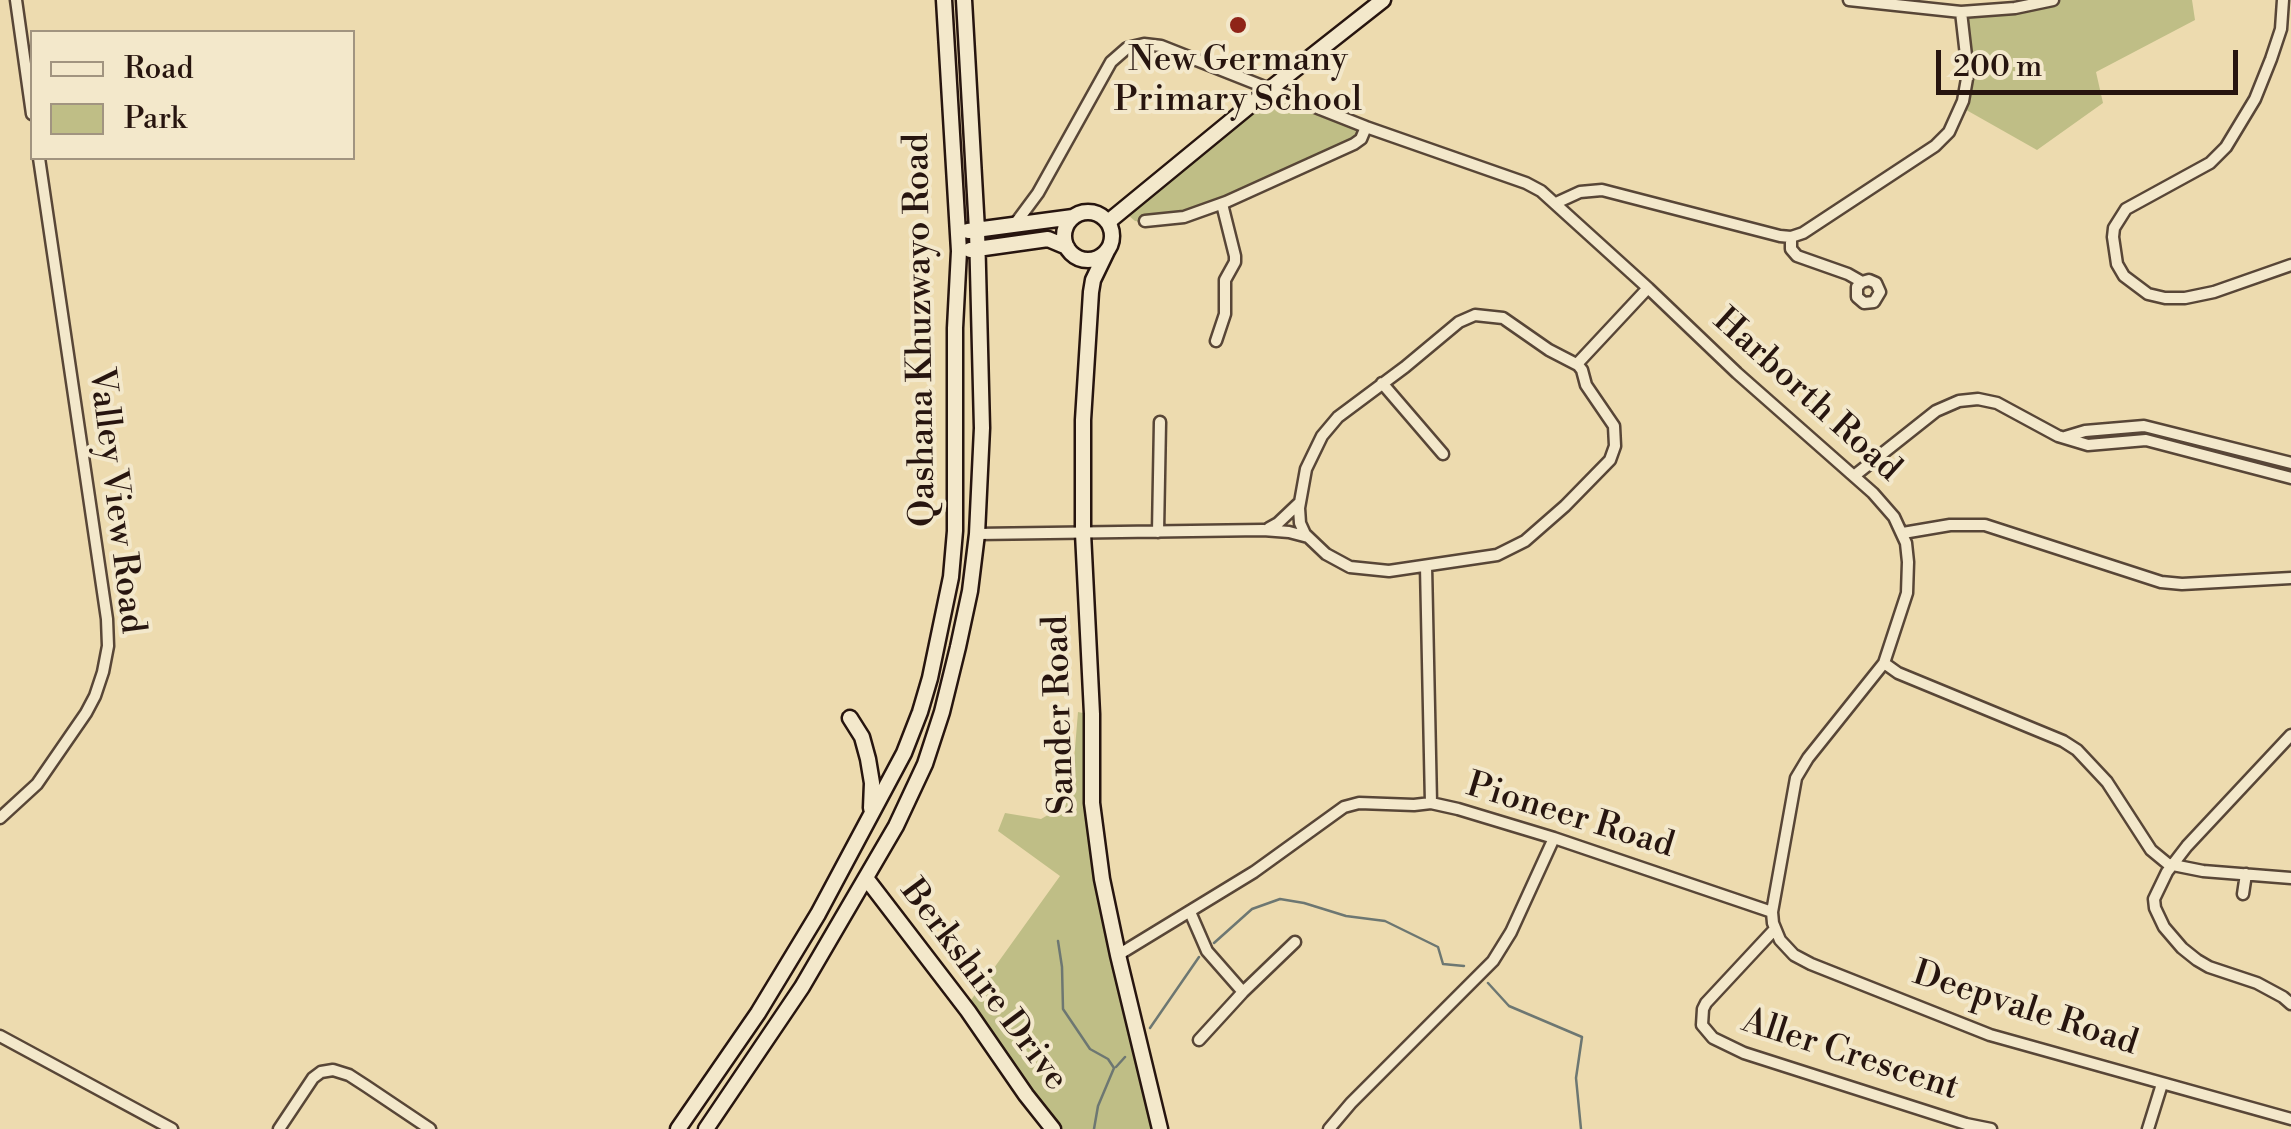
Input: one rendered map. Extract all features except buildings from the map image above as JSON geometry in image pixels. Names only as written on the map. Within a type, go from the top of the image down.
[{"type":"main road","name":"Qashana Khuzwayo Road","points":[[678,1129],[758,1014],[818,914],[904,753],[930,678],[956,530],[955,338],[959,251],[944,0]]},
{"type":"main road","name":"Qashana Khuzwayo Road","points":[[706,1129],[802,987],[896,826],[926,764],[958,647],[970,592],[982,428],[977,230],[964,0]]},
{"type":"main road","points":[[1108,222],[1384,0]]},
{"type":"main road","points":[[958,233],[1095,212],[1108,222],[1112,236],[1107,251],[1093,259],[1072,252],[1057,241],[1032,240],[959,251]]},
{"type":"main road","points":[[1072,252],[1065,231],[1073,218]]},
{"type":"main road","name":"Sander Road","points":[[1107,251],[1091,292],[1083,420],[1092,803],[1102,879],[1160,1129]]},
{"type":"main road","name":"Sander Road","points":[[1072,252],[1085,270],[1091,292]]},
{"type":"main road","points":[[850,718],[868,759],[871,814]]},
{"type":"main road","name":"Berkshire Drive","points":[[866,878],[1053,1129]]},
{"type":"street","points":[[16,0],[30,100]]},
{"type":"street","points":[[1849,0],[1961,12],[2053,0]]},
{"type":"street","points":[[2283,0],[2281,29],[2271,59],[2236,134],[2210,163],[2126,209],[2112,237],[2124,276],[2148,294],[2166,298],[2214,292],[2291,266]]},
{"type":"street","points":[[1556,203],[1580,192],[1602,190],[1780,236],[1803,233],[1935,146],[1949,132],[1963,101],[1968,72],[1961,12]]},
{"type":"street","name":"Harborth Road","points":[[1014,225],[1045,182],[1111,62],[1127,48],[1144,44],[1161,46],[1366,127],[1526,183],[1556,203],[1890,510],[1906,543],[1909,578],[1884,663],[1796,778],[1772,912]]},
{"type":"street","points":[[1145,222],[1184,217],[1222,204],[1354,144],[1366,127]]},
{"type":"street","name":"Valley View Road","points":[[0,818],[38,784],[86,713],[104,672],[108,646],[39,160]]},
{"type":"street","points":[[1216,341],[1225,314],[1226,280],[1235,256],[1222,204]]},
{"type":"street","points":[[1791,237],[1791,250],[1796,256],[1862,282]]},
{"type":"street","points":[[1577,364],[1648,288]]},
{"type":"street","points":[[1475,315],[1504,318],[1549,350],[1577,364],[1586,385],[1614,426],[1615,446],[1610,460],[1565,506],[1512,550],[1485,559],[1389,570],[1350,566],[1326,554],[1308,538],[1300,522],[1298,503],[1306,469],[1322,436],[1338,417],[1382,383],[1460,322],[1475,315]]},
{"type":"street","points":[[1382,383],[1443,454]]},
{"type":"street","points":[[1854,476],[1936,411],[1960,401],[1978,399],[1997,402],[2064,437],[2088,444],[2146,440],[2291,478]]},
{"type":"street","points":[[1158,532],[1160,422]]},
{"type":"street","points":[[2064,437],[2084,431],[2144,426],[2291,462]]},
{"type":"street","points":[[1264,530],[1278,523],[1298,503]]},
{"type":"street","points":[[1902,533],[1950,525],[1986,525],[2142,577],[2172,583],[2291,578]]},
{"type":"street","points":[[976,534],[1264,530],[1308,538]]},
{"type":"street","points":[[1426,566],[1431,804]]},
{"type":"street","points":[[1884,663],[2077,750],[2107,782],[2161,860],[2203,871],[2291,878]]},
{"type":"street","points":[[2291,735],[2172,865],[2154,899],[2159,918],[2182,948],[2208,967],[2257,983],[2291,1004]]},
{"type":"street","name":"Pioneer Road","points":[[1118,955],[1254,872],[1344,807],[1360,803],[1431,804],[1458,809],[1772,912]]},
{"type":"street","points":[[1329,1129],[1493,960],[1503,947],[1554,838]]},
{"type":"street","points":[[2243,894],[2246,874]]},
{"type":"street","points":[[1748,902],[1776,890]]},
{"type":"street","points":[[1190,912],[1207,951],[1243,992]]},
{"type":"street","points":[[1772,912],[1774,930]]},
{"type":"street","name":"Deepvale Road","points":[[1774,930],[1786,947],[1810,964],[1990,1035],[2291,1119]]},
{"type":"street","name":"Aller Crescent","points":[[1774,930],[1706,1003],[1702,1024],[1713,1038],[1744,1053],[1991,1129]]},
{"type":"street","points":[[1199,1040],[1295,942]]},
{"type":"street","points":[[0,1036],[172,1129]]},
{"type":"street","points":[[279,1129],[312,1078],[333,1070],[357,1080],[430,1129]]},
{"type":"street","points":[[2148,1129],[2162,1084]]},
{"type":"green space","points":[[2057,0],[2192,0],[2195,20],[2096,72],[2103,103],[2037,150],[1961,107],[1967,89],[1962,13]]},
{"type":"green space","points":[[1269,89],[1366,126],[1364,135],[1222,204],[1144,222],[1135,221],[1122,210]]},
{"type":"green space","points":[[1078,712],[1093,715],[1096,833],[1160,1129],[1054,1129],[966,1007],[1060,876],[998,831],[1005,813],[1041,819],[1060,808],[1068,797]]},
{"type":"waterway","points":[[1214,943],[1252,909],[1280,899],[1346,916],[1385,921],[1438,947],[1443,964],[1464,966]]},
{"type":"waterway","points":[[1058,941],[1063,1009],[1090,1049],[1108,1059],[1114,1068],[1098,1106],[1094,1129]]},
{"type":"waterway","points":[[1150,1028],[1199,957]]},
{"type":"waterway","points":[[1488,983],[1509,1006],[1582,1037],[1576,1078],[1581,1129]]},
{"type":"waterway","points":[[1116,1067],[1125,1057]]},
{"type":"place","name":"New Germany Primary School","points":[[1238,25]]}]
